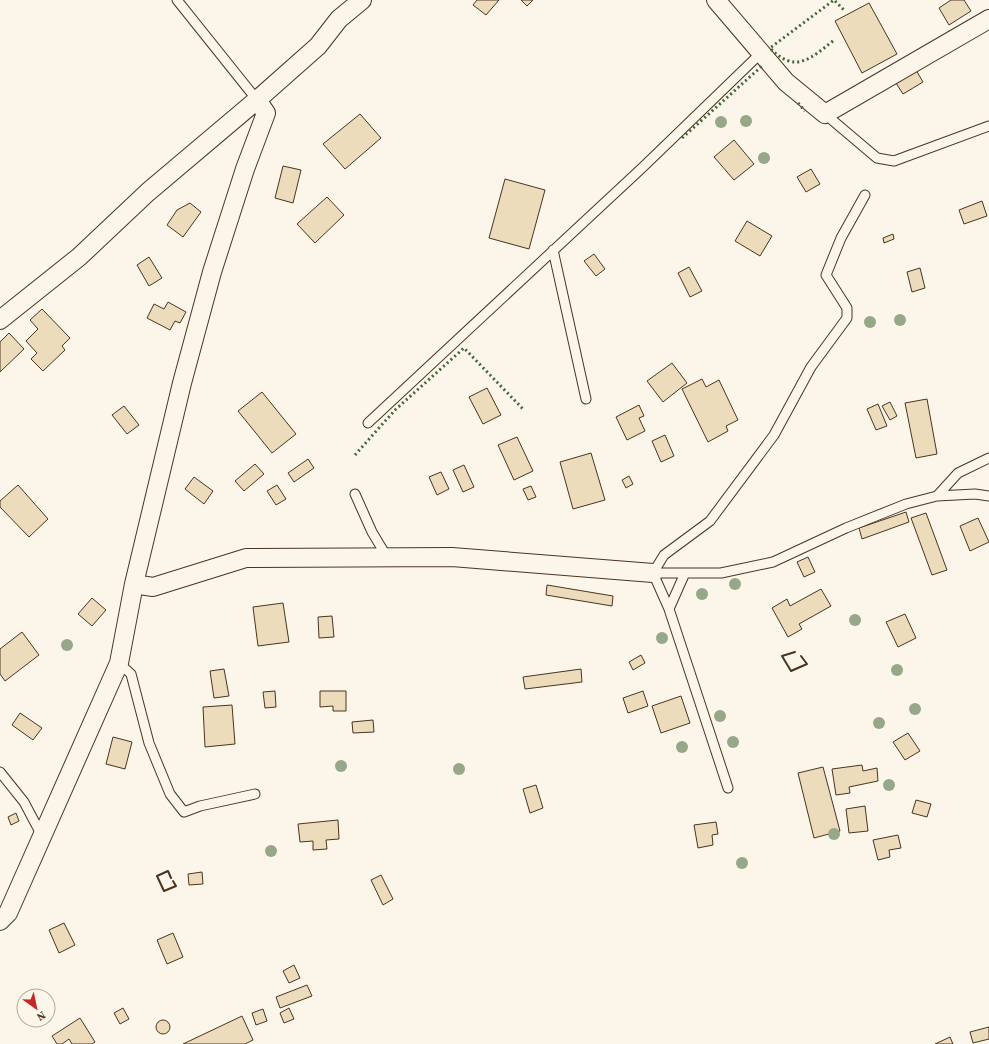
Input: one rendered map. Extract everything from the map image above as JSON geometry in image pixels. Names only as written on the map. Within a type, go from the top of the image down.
[{"type":"street","points":[[0,320],[79,257],[148,192],[257,100],[318,46],[339,19],[362,0]]},
{"type":"street","points":[[716,0],[786,82],[825,114],[989,19]]},
{"type":"street","points":[[0,921],[8,913],[119,663],[134,584],[182,383],[212,272],[245,169],[266,113],[257,100]]},
{"type":"street","points":[[134,584],[153,587],[246,558],[452,557],[652,573]]},
{"type":"lane","points":[[178,0],[257,100]]},
{"type":"lane","points":[[368,423],[761,53]]},
{"type":"lane","points":[[825,114],[877,158],[894,161],[989,126]]},
{"type":"lane","points":[[652,573],[664,555],[710,521],[774,435],[811,367],[847,318],[846,308],[826,275],[841,238],[865,195]]},
{"type":"lane","points":[[553,250],[586,399]]},
{"type":"lane","points":[[936,496],[958,473],[989,458]]},
{"type":"lane","points":[[355,494],[372,532],[387,557]]},
{"type":"lane","points":[[652,573],[721,573],[773,562],[878,514],[906,504],[936,496],[975,494],[989,496]]},
{"type":"lane","points":[[652,573],[669,608],[728,788]]},
{"type":"lane","points":[[669,608],[685,573]]},
{"type":"lane","points":[[119,663],[131,674],[149,743],[170,794],[184,812],[200,806],[255,794]]},
{"type":"lane","points":[[0,772],[24,802],[42,836]]},
{"type":"building","points":[[477,0],[499,0],[486,15],[473,5]]},
{"type":"building","points":[[521,0],[533,0],[527,6]]},
{"type":"building","points":[[951,0],[964,0],[971,11],[949,25],[939,8]]},
{"type":"building","points":[[869,3],[897,54],[862,73],[835,21]]},
{"type":"building","points":[[916,70],[923,82],[903,94],[896,83]]},
{"type":"building","points":[[360,114],[381,138],[345,169],[323,144]]},
{"type":"building","points":[[734,140],[754,164],[734,180],[714,157]]},
{"type":"building","points":[[283,166],[301,170],[293,203],[275,198]]},
{"type":"building","points":[[811,169],[820,184],[806,192],[797,177]]},
{"type":"building","points":[[505,179],[545,190],[529,249],[489,238]]},
{"type":"building","points":[[327,197],[344,215],[315,243],[297,224]]},
{"type":"building","points":[[982,201],[987,216],[964,224],[959,210]]},
{"type":"building","points":[[190,203],[201,212],[183,237],[167,225],[177,210]]},
{"type":"building","points":[[747,221],[772,236],[760,256],[735,241]]},
{"type":"building","points":[[893,234],[894,239],[884,243],[883,238]]},
{"type":"building","points":[[594,254],[605,269],[596,276],[584,261]]},
{"type":"building","points":[[149,257],[162,278],[149,286],[137,265]]},
{"type":"building","points":[[689,267],[702,291],[690,297],[678,273]]},
{"type":"building","points":[[920,268],[925,288],[912,292],[907,272]]},
{"type":"building","points":[[168,302],[186,312],[180,323],[175,321],[170,330],[147,318],[154,304],[164,309]]},
{"type":"building","points":[[42,309],[70,338],[62,346],[65,350],[43,371],[31,359],[37,353],[26,341],[38,329],[30,320]]},
{"type":"building","points":[[9,333],[24,349],[0,372],[0,342]]},
{"type":"building","points":[[672,363],[687,383],[663,402],[647,381]]},
{"type":"building","points":[[702,379],[706,387],[719,380],[738,420],[726,426],[728,431],[708,442],[682,389]]},
{"type":"building","points":[[487,388],[501,415],[483,424],[469,397]]},
{"type":"building","points":[[262,392],[296,434],[272,453],[238,411]]},
{"type":"building","points":[[927,399],[937,454],[916,458],[905,403]]},
{"type":"building","points":[[890,402],[897,416],[890,420],[882,406]]},
{"type":"building","points":[[878,404],[887,426],[876,430],[867,409]]},
{"type":"building","points":[[639,405],[644,416],[639,418],[645,431],[627,440],[616,417]]},
{"type":"building","points":[[124,406],[139,425],[127,434],[112,415]]},
{"type":"building","points":[[665,435],[674,456],[661,462],[652,441]]},
{"type":"building","points":[[517,437],[533,471],[514,480],[498,445]]},
{"type":"building","points":[[591,453],[605,500],[573,509],[560,462]]},
{"type":"building","points":[[308,459],[314,468],[294,482],[288,473]]},
{"type":"building","points":[[255,464],[264,474],[244,491],[235,481]]},
{"type":"building","points":[[464,465],[474,487],[463,492],[453,470]]},
{"type":"building","points":[[441,472],[449,489],[437,495],[429,477]]},
{"type":"building","points":[[629,476],[633,484],[626,488],[622,480]]},
{"type":"building","points":[[194,477],[213,491],[204,504],[185,489]]},
{"type":"building","points":[[18,485],[48,519],[29,537],[0,507],[0,501]]},
{"type":"building","points":[[277,485],[286,499],[276,505],[267,491]]},
{"type":"building","points":[[531,486],[536,497],[528,500],[523,489]]},
{"type":"building","points":[[906,512],[909,522],[862,539],[859,528]]},
{"type":"building","points":[[926,513],[947,570],[932,575],[911,518]]},
{"type":"building","points":[[978,518],[989,542],[970,551],[960,526]]},
{"type":"building","points":[[808,557],[815,572],[804,577],[797,562]]},
{"type":"building","points":[[547,585],[613,596],[612,606],[546,595]]},
{"type":"building","points":[[821,589],[831,606],[799,624],[802,629],[788,637],[772,608],[787,599],[790,606]]},
{"type":"building","points":[[92,598],[106,610],[92,626],[78,614]]},
{"type":"building","points":[[283,603],[289,642],[258,646],[253,607]]},
{"type":"building","points":[[905,614],[916,638],[898,647],[886,622]]},
{"type":"building","points":[[332,616],[334,637],[319,638],[318,617]]},
{"type":"building","points":[[22,632],[39,655],[5,681],[0,674],[0,649]]},
{"type":"building","points":[[641,655],[645,663],[633,670],[629,662]]},
{"type":"building","points":[[224,669],[229,696],[214,698],[210,671]]},
{"type":"building","points":[[581,669],[582,682],[525,689],[523,677]]},
{"type":"building","points":[[275,691],[276,707],[265,708],[263,692]]},
{"type":"building","points":[[320,691],[346,691],[346,711],[333,711],[333,706],[320,707]]},
{"type":"building","points":[[643,691],[648,706],[628,713],[623,698]]},
{"type":"building","points":[[681,696],[690,723],[661,733],[652,706]]},
{"type":"building","points":[[232,705],[235,744],[205,747],[203,707]]},
{"type":"building","points":[[20,713],[42,728],[33,740],[12,725]]},
{"type":"building","points":[[373,720],[374,732],[353,733],[352,722]]},
{"type":"building","points":[[908,733],[920,751],[905,760],[893,742]]},
{"type":"building","points":[[113,737],[132,742],[125,769],[106,764]]},
{"type":"building","points":[[862,765],[863,771],[877,768],[878,781],[849,787],[850,793],[836,795],[832,769]]},
{"type":"building","points":[[823,767],[840,831],[814,838],[798,773]]},
{"type":"building","points":[[536,785],[543,808],[530,813],[523,789]]},
{"type":"building","points":[[916,800],[931,804],[927,817],[912,813]]},
{"type":"building","points":[[865,806],[868,831],[849,833],[846,809]]},
{"type":"building","points":[[16,813],[19,821],[11,825],[8,817]]},
{"type":"building","points":[[338,820],[339,839],[326,840],[327,849],[313,850],[313,841],[300,842],[298,824]]},
{"type":"building","points":[[716,822],[718,834],[712,835],[713,845],[698,848],[694,825]]},
{"type":"building","points":[[898,835],[901,848],[889,850],[890,857],[878,860],[873,840]]},
{"type":"building","points":[[202,872],[203,884],[189,885],[188,874]]},
{"type":"building","points":[[381,875],[393,899],[383,905],[371,880]]},
{"type":"building","points":[[64,923],[75,945],[59,953],[49,930]]},
{"type":"building","points":[[173,933],[183,957],[167,964],[157,940]]},
{"type":"building","points":[[294,965],[300,978],[289,983],[283,971]]},
{"type":"building","points":[[307,985],[312,996],[280,1008],[276,997]]},
{"type":"building","points":[[123,1008],[129,1019],[120,1024],[114,1013]]},
{"type":"building","points":[[289,1008],[294,1019],[284,1023],[280,1013]]},
{"type":"building","points":[[263,1009],[267,1021],[256,1025],[252,1013]]},
{"type":"building","points":[[242,1016],[253,1040],[245,1044],[183,1044]]},
{"type":"building","points":[[80,1018],[95,1042],[92,1044],[72,1044],[69,1039],[62,1044],[57,1044],[52,1036]]},
{"type":"building","points":[[160,1020],[166,1020],[170,1024],[170,1030],[166,1034],[160,1034],[156,1030],[156,1024]]},
{"type":"building","points":[[989,1027],[989,1039],[973,1043],[970,1032]]},
{"type":"building","points":[[950,1037],[953,1044],[935,1044]]},
{"type":"hedge","points":[[833,41],[810,58],[795,62],[779,56],[770,48],[834,0],[845,11]]},
{"type":"hedge","points":[[682,138],[762,66],[764,67]]},
{"type":"hedge","points":[[798,103],[805,111]]},
{"type":"hedge","points":[[355,455],[395,410],[464,348],[523,409]]},
{"type":"wall","points":[[795,652],[782,656],[791,671],[807,664],[801,656]]},
{"type":"wall","points":[[171,878],[168,871],[157,876],[164,891],[176,886],[173,881]]}]
